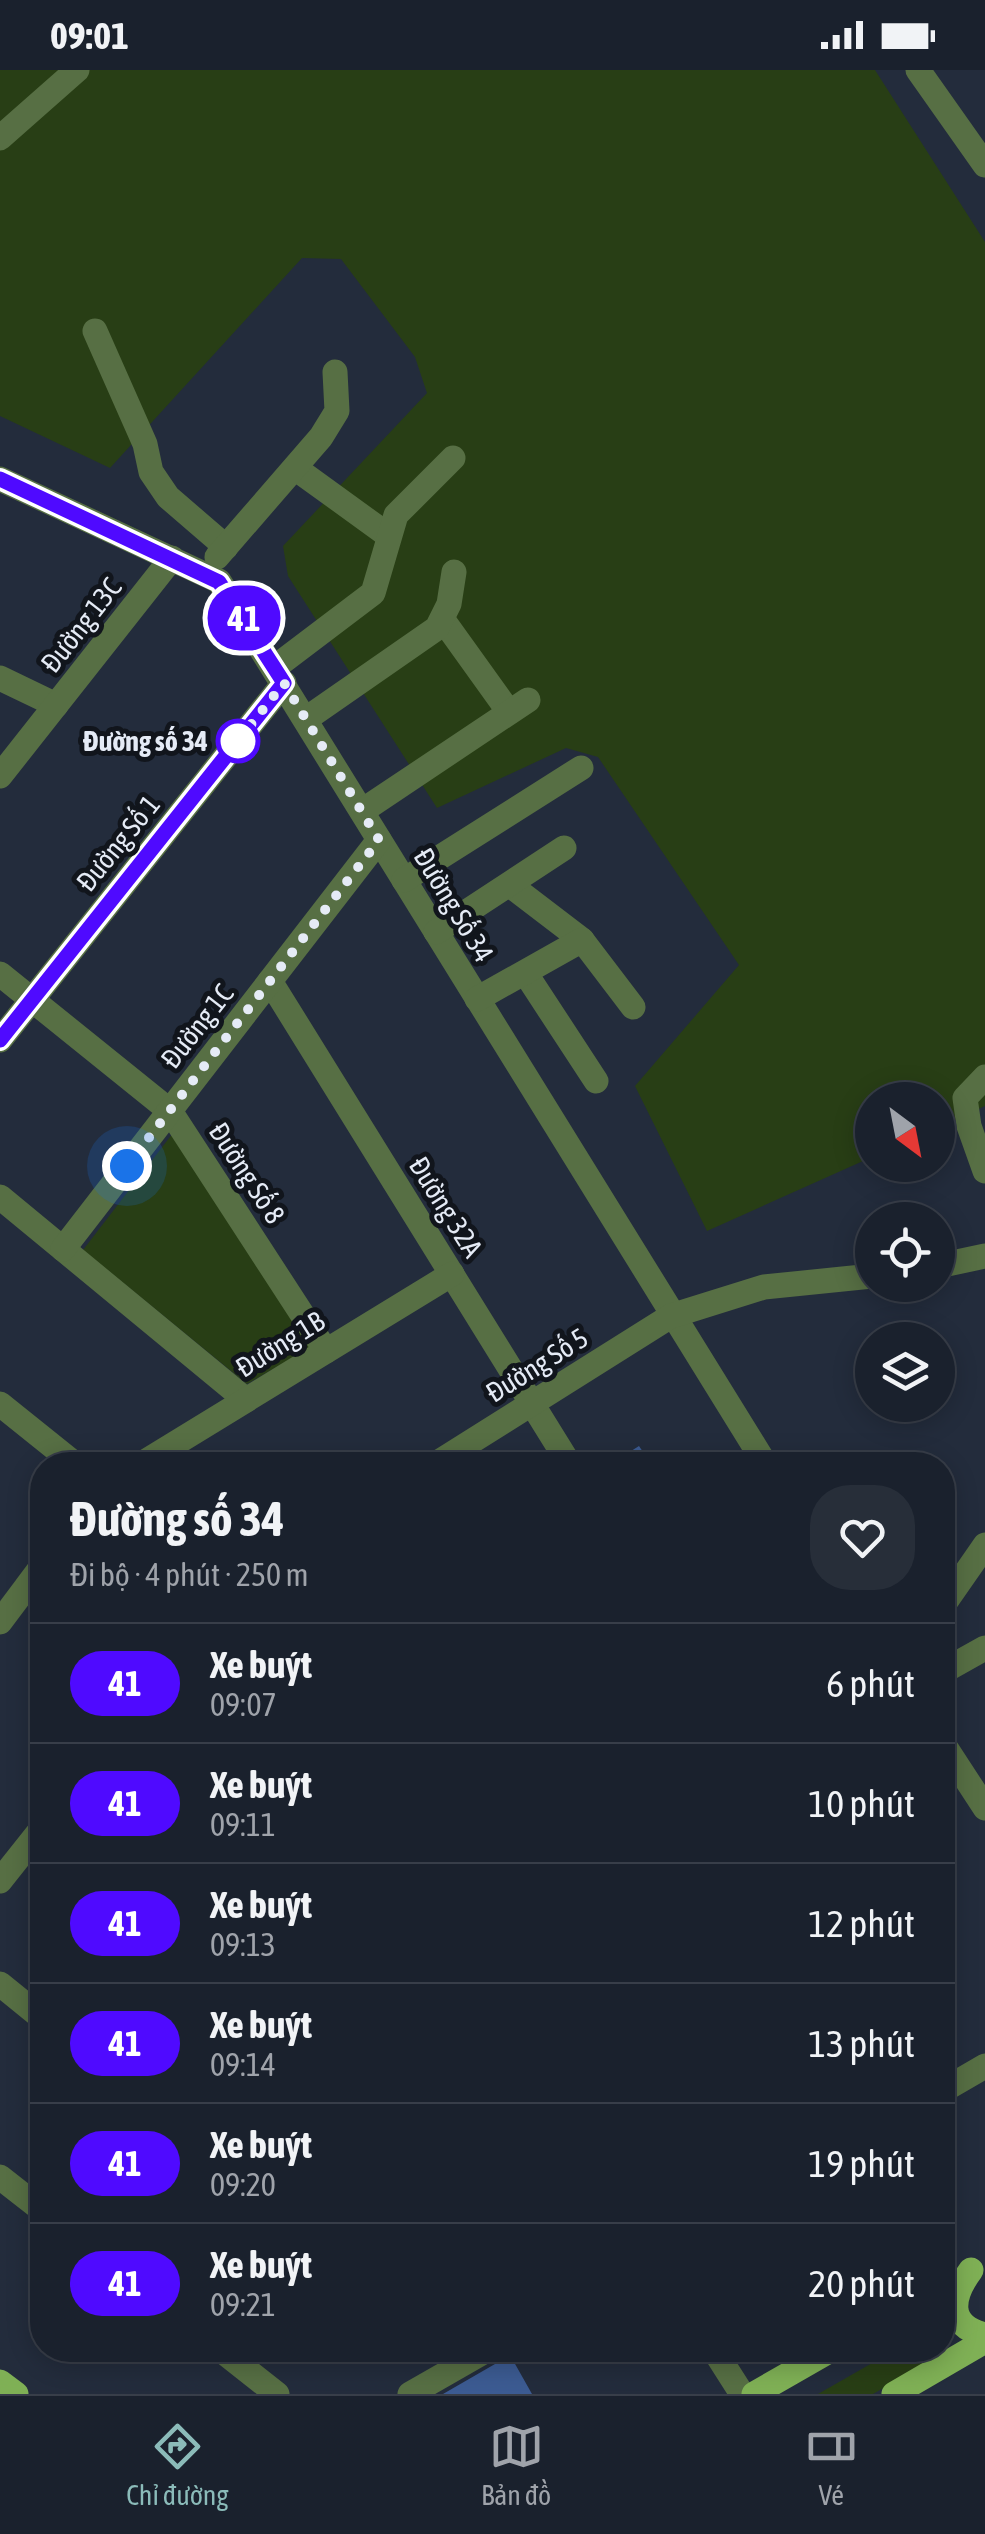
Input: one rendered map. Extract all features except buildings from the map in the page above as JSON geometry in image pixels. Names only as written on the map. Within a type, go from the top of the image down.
[{"type":"main road","points":[[955,2279],[978,2266]]},
{"type":"main road","points":[[955,2357],[985,2338],[965,2326],[956,2310],[957,2292],[978,2266]]},
{"type":"main road","points":[[754,2394],[810,2362]]},
{"type":"main road","points":[[921,2378],[925,2362]]},
{"type":"main road","points":[[894,2394],[947,2362]]},
{"type":"main road","points":[[0,2382],[16,2394]]},
{"type":"street","points":[[0,138],[77,70]]},
{"type":"street","points":[[918,70],[985,165]]},
{"type":"street","points":[[95,332],[145,444],[152,472],[168,497],[226,547]]},
{"type":"street","points":[[204,573],[320,437],[336,411],[335,372]]},
{"type":"street","name":"Đường Số 1","points":[[0,1040],[279,676],[373,593],[396,514],[453,458]]},
{"type":"street","points":[[295,468],[389,536]]},
{"type":"street","name":"Đường Số 34","points":[[0,479],[204,573],[230,595],[758,1452]]},
{"type":"street","name":"Đường 13C","points":[[0,776],[172,558]]},
{"type":"street","points":[[306,719],[437,628],[443,620],[454,572]]},
{"type":"street","points":[[362,811],[519,706],[443,620]]},
{"type":"street","points":[[0,678],[56,706]]},
{"type":"street","points":[[404,880],[580,768]]},
{"type":"street","name":"Đường 1C","points":[[63,1249],[379,840]]},
{"type":"street","points":[[436,932],[564,848]]},
{"type":"street","points":[[510,885],[582,940],[633,1007]]},
{"type":"street","points":[[477,999],[582,940]]},
{"type":"street","name":"Đường Số 8","points":[[0,974],[170,1111],[326,1351]]},
{"type":"street","points":[[526,974],[596,1081]]},
{"type":"street","name":"Đường 32A","points":[[270,982],[562,1452]]},
{"type":"street","points":[[985,1077],[965,1098],[968,1126],[985,1172]]},
{"type":"street","points":[[0,1197],[246,1400]]},
{"type":"street","points":[[955,1263],[984,1258]]},
{"type":"street","name":"Đường 1B","points":[[161,1452],[452,1274]]},
{"type":"street","points":[[672,1316],[764,1287],[855,1278]]},
{"type":"street","name":"Đường Số 5","points":[[455,1452],[672,1316]]},
{"type":"street","points":[[0,1404],[60,1452]]},
{"type":"street","points":[[955,1588],[985,1546]]},
{"type":"street","points":[[2,1614],[30,1580]]},
{"type":"street","points":[[955,1665],[985,1648]]},
{"type":"street","points":[[955,1762],[985,1808]]},
{"type":"street","points":[[0,1881],[30,1843]]},
{"type":"street","points":[[0,1984],[30,2008]]},
{"type":"street","points":[[955,2083],[985,2066]]},
{"type":"street","points":[[0,2177],[30,2201]]},
{"type":"street","points":[[236,2362],[277,2394]]},
{"type":"street","points":[[410,2394],[459,2362]]},
{"type":"street","points":[[722,2362],[742,2394]]},
{"type":"green space","points":[[0,70],[875,70],[985,242],[985,1106],[955,1120],[955,1082],[855,1082],[855,1165],[707,1231],[635,1086],[739,965],[598,757],[566,748],[437,808],[288,576],[283,546],[427,393],[415,357],[341,259],[302,258],[110,468],[0,416]]},
{"type":"green space","points":[[173,1133],[311,1347],[247,1384],[83,1250]]},
{"type":"green space","points":[[874,2362],[929,2362],[873,2394],[818,2394]]},
{"type":"bus line","name":"41","points":[[0,479],[219,582],[284,683],[0,1040]]},
{"type":"place","name":"Đường số 34","points":[[238,741]]},
{"type":"route","points":[[127,1166],[379,840],[284,683],[238,741]]}]
